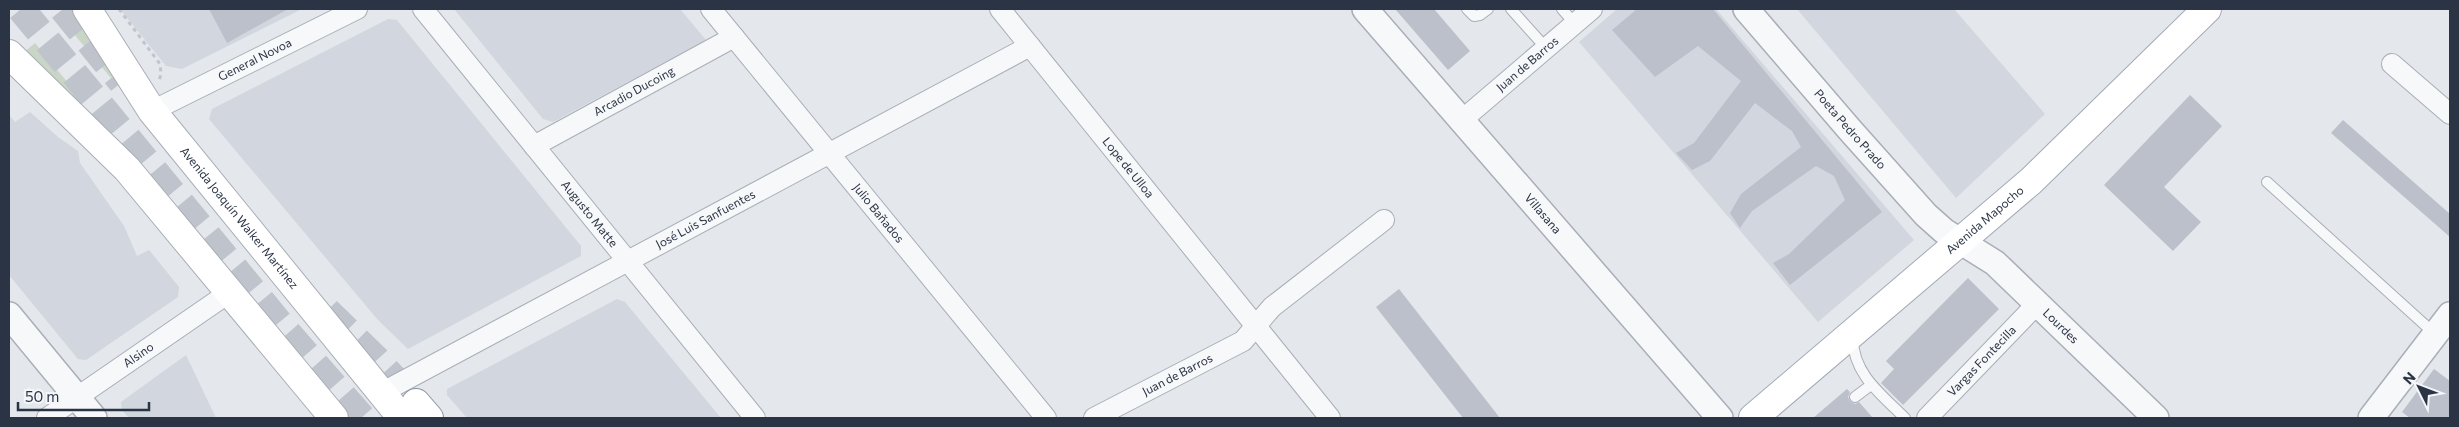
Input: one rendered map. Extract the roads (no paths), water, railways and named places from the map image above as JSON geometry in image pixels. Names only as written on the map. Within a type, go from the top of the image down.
[{"type":"main road","name":"Avenida Joaquín Walker Martínez","points":[[87,9],[159,107],[381,393],[416,413]]},
{"type":"main road","name":"Avenida Mapocho","points":[[1761,415],[2072,142],[2203,10]]},
{"type":"main road","points":[[9,54],[127,169],[333,418]]},
{"type":"street","name":"General Novoa","points":[[159,107],[357,9]]},
{"type":"street","name":"Augusto Matte","points":[[423,9],[629,260],[755,418]]},
{"type":"street","name":"Julio Bañados","points":[[711,9],[1046,418]]},
{"type":"street","name":"Lope de Ulloa","points":[[1000,9],[1330,418]]},
{"type":"street","name":"Villasana","points":[[1365,9],[1720,418]]},
{"type":"street","name":"Juan de Barros","points":[[1462,120],[1546,48],[1569,16],[1592,9]]},
{"type":"street","name":"Poeta Pedro Prado","points":[[1746,9],[1922,211],[1944,231],[1961,241]]},
{"type":"street","name":"Arcadio Ducoing","points":[[534,146],[734,37]]},
{"type":"street","name":"José Luis Sanfuentes","points":[[381,393],[1030,46]]},
{"type":"street","points":[[2392,64],[2450,114]]},
{"type":"street","points":[[1257,327],[1272,307],[1384,220]]},
{"type":"street","name":"Lourdes","points":[[1961,241],[1995,263],[2156,418]]},
{"type":"street","name":"Alsino","points":[[47,418],[230,292]]},
{"type":"street","name":"Vargas Fontecilla","points":[[1927,418],[2037,304]]},
{"type":"street","points":[[9,315],[94,418]]},
{"type":"street","points":[[2371,418],[2450,315]]},
{"type":"street","name":"Juan de Barros","points":[[1094,418],[1236,345],[1257,327]]},
{"type":"lane","points":[[1467,9],[1474,16],[1480,16],[1488,9]]},
{"type":"lane","points":[[1511,9],[1546,48]]},
{"type":"lane","points":[[2267,182],[2435,335]]},
{"type":"lane","points":[[1853,334],[1853,349],[1857,364],[1871,384],[1905,418]]},
{"type":"lane","points":[[1855,397],[1871,384]]},
{"type":"tunnel","points":[[21,9],[285,330],[362,418]]},
{"type":"tunnel","points":[[63,9],[122,82]]},
{"type":"tunnel","points":[[327,311],[376,359],[416,403]]}]
